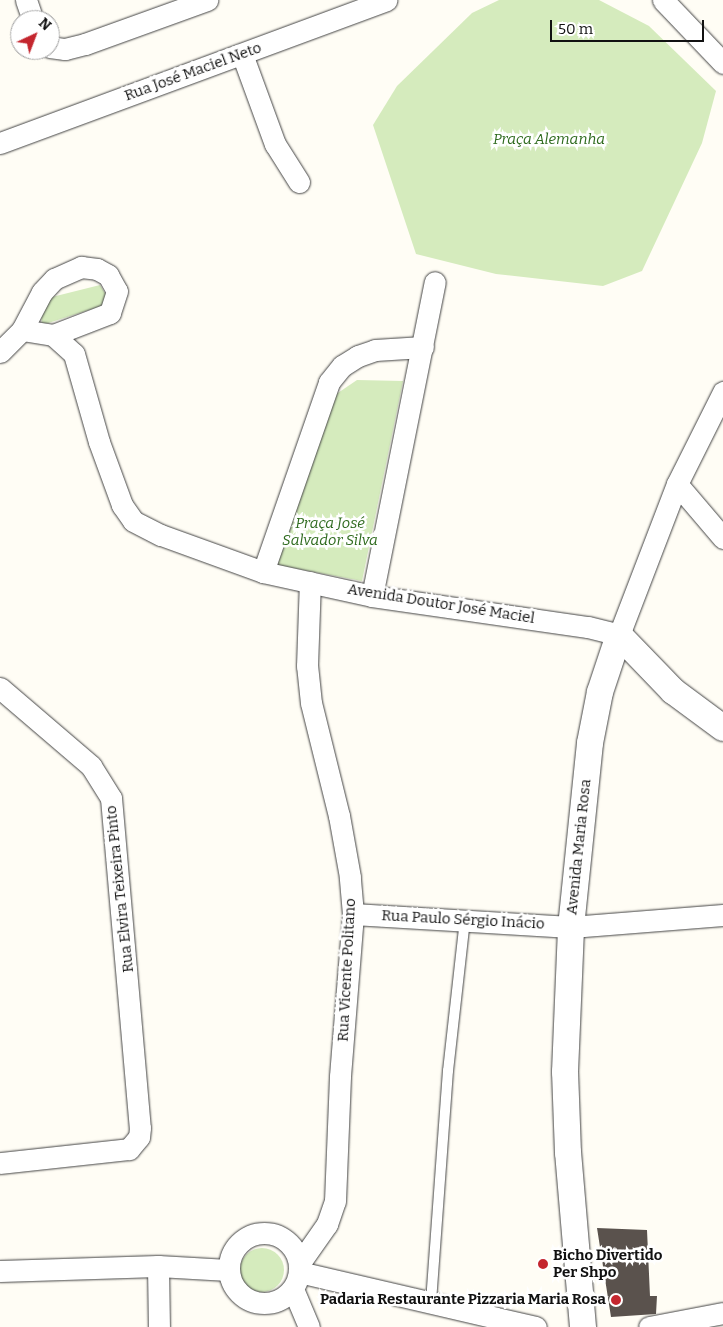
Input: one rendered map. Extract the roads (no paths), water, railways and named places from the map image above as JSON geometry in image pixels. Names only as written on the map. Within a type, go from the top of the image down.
[{"type":"street","points":[[60,49],[65,50],[85,44],[207,0]]},
{"type":"street","points":[[663,0],[723,63]]},
{"type":"street","name":"Rua José Maciel Neto","points":[[0,143],[381,1]]},
{"type":"street","points":[[242,54],[275,144],[299,182]]},
{"type":"street","points":[[0,352],[22,330],[42,292],[54,279],[81,267],[97,269],[108,275],[117,291],[110,313],[53,335],[22,330]]},
{"type":"street","points":[[372,596],[435,282]]},
{"type":"street","name":"Avenida Doutor José Maciel","points":[[53,335],[74,354],[115,489],[133,521],[263,572],[372,596],[588,627],[619,635]]},
{"type":"street","points":[[263,572],[329,382],[342,366],[358,356],[375,350],[423,347]]},
{"type":"street","name":"Avenida Maria Rosa","points":[[583,1327],[568,1153],[565,1072],[571,927],[590,743],[600,692],[619,635],[677,484],[723,392]]},
{"type":"street","points":[[677,484],[723,538]]},
{"type":"street","name":"Rua Vicente Politano","points":[[297,1275],[327,1224],[335,1201],[340,1076],[353,914],[350,877],[339,816],[310,703],[307,666],[310,582]]},
{"type":"street","points":[[619,635],[673,691],[723,728]]},
{"type":"street","name":"Rua Elvira Teixeira Pinto","points":[[0,688],[91,766],[111,798],[128,967],[139,1137],[129,1149],[116,1152],[0,1163]]},
{"type":"street","name":"Rua Paulo Sérgio Inácio","points":[[353,914],[571,927],[723,915]]},
{"type":"street","points":[[297,1275],[273,1302],[249,1301],[234,1288],[228,1270],[236,1247],[248,1236],[264,1233],[287,1242],[297,1275],[309,1327]]},
{"type":"street","points":[[0,1270],[158,1266],[228,1270]]},
{"type":"street","points":[[158,1266],[160,1327]]},
{"type":"street","points":[[297,1275],[430,1302],[536,1327]]},
{"type":"street","points":[[648,1327],[723,1312]]},
{"type":"lane","points":[[430,1302],[448,1070],[466,920]]},
{"type":"place","name":"Bicho Divertido Per Shpo","points":[[543,1264]]},
{"type":"place","name":"Padaria Restaurante Pizzaria Maria Rosa","points":[[616,1300]]},
{"type":"park label","name":"Praça Alemanha","points":[[549,140]]},
{"type":"park label","name":"Praça José Salvador Silva","points":[[330,532]]}]
